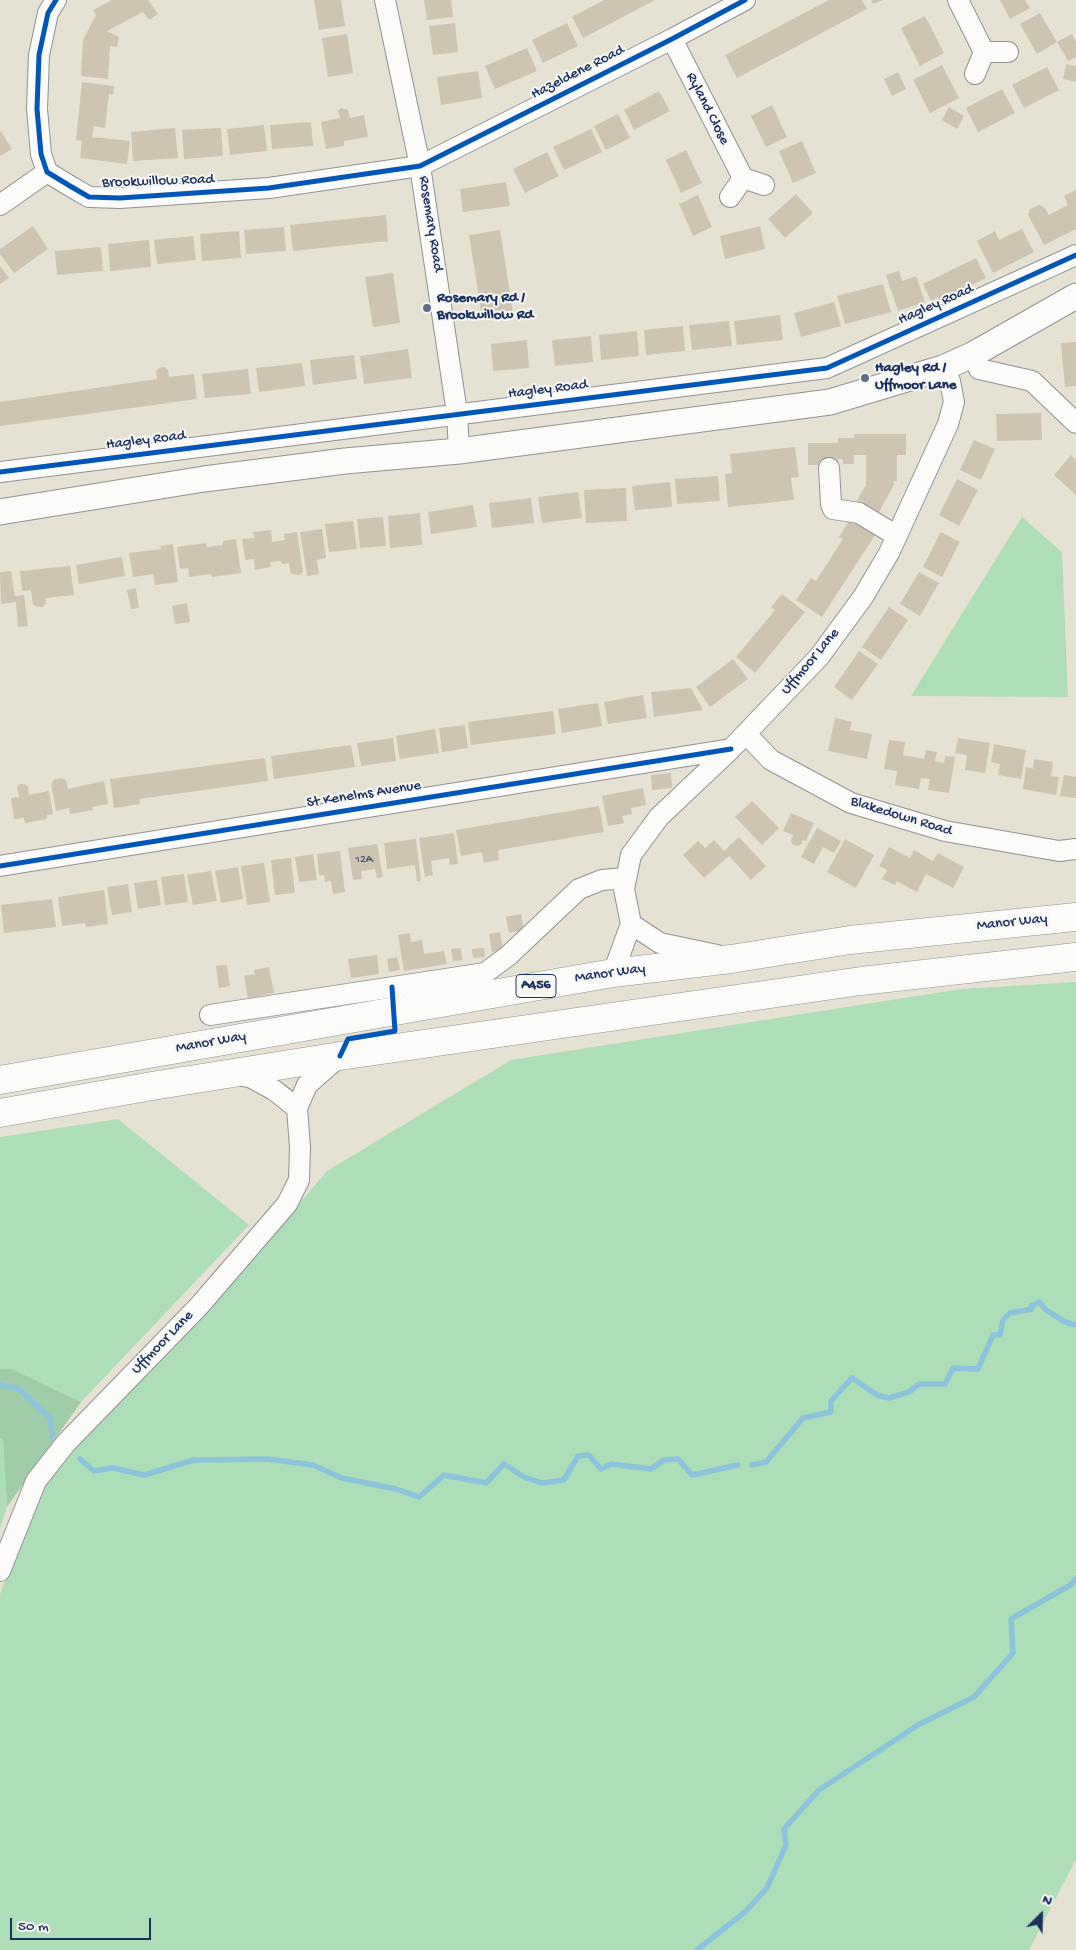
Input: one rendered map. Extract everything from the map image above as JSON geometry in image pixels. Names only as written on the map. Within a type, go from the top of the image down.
[{"type":"highway","name":"Manor Way","points":[[0,1080],[613,973],[850,940],[1076,917]]},
{"type":"highway","points":[[0,1112],[340,1056],[861,981],[1076,957]]},
{"type":"main road","points":[[0,512],[204,479],[344,461],[459,450],[830,402],[943,368],[972,355],[1076,296]]},
{"type":"street","points":[[0,205],[47,172],[41,154],[37,109],[38,55],[48,13],[56,0]]},
{"type":"street","name":"Rosemary Road","points":[[385,0],[420,166],[457,413],[459,450]]},
{"type":"street","name":"Hazeldene Road","points":[[420,166],[672,39],[715,7],[745,0]]},
{"type":"street","points":[[958,0],[984,52],[975,74]]},
{"type":"street","name":"Ryland Close","points":[[672,39],[743,178]]},
{"type":"street","points":[[984,52],[1008,52]]},
{"type":"street","name":"Brookwillow Road","points":[[47,172],[89,197],[120,198],[269,188],[420,166]]},
{"type":"street","points":[[730,197],[743,178],[764,185]]},
{"type":"street","name":"Hagley Road","points":[[0,472],[457,413],[827,368],[1076,255]]},
{"type":"street","points":[[972,355],[979,369],[1032,381],[1076,423]]},
{"type":"street","name":"Uffmoor Lane","points":[[631,924],[624,889],[631,855],[659,817],[732,749],[819,657],[863,597],[889,553],[948,424],[954,402],[950,381],[943,368]]},
{"type":"street","points":[[829,468],[831,504],[833,508],[859,513],[897,536]]},
{"type":"street","name":"Blakedown Road","points":[[746,734],[771,760],[851,803],[945,831],[1060,851],[1076,849]]},
{"type":"street","name":"St Kenelms Avenue","points":[[0,866],[732,749]]},
{"type":"street","points":[[210,1015],[485,973],[508,956],[580,889],[602,880],[625,878]]},
{"type":"street","points":[[613,973],[631,924],[660,943],[731,958]]},
{"type":"street","name":"Uffmoor Lane","points":[[0,1571],[36,1482],[66,1443],[199,1306],[287,1204],[299,1180],[300,1148],[297,1108],[307,1085],[340,1056]]},
{"type":"street","points":[[229,1073],[250,1077],[274,1090],[297,1108]]},
{"type":"green space","points":[[1022,517],[1062,552],[1068,697],[911,696]]},
{"type":"green space","points":[[1076,982],[1076,1859],[1029,1950],[0,1950],[0,1594],[35,1502],[67,1453],[203,1317],[327,1171],[511,1060],[961,989]]},
{"type":"green space","points":[[118,1119],[249,1225],[81,1402],[12,1369],[0,1369],[0,1137]]},
{"type":"green space","points":[[0,1369],[12,1369],[81,1402],[7,1507],[3,1440],[0,1438]]},
{"type":"green space","points":[[0,1438],[3,1440],[7,1507],[0,1528]]},
{"type":"building","points":[[112,0],[148,0],[158,14],[149,20],[143,12],[107,31],[119,37],[117,47],[110,46],[108,79],[81,76],[83,40],[96,15],[93,10]]},
{"type":"building","points":[[314,0],[341,0],[345,26],[319,30]]},
{"type":"building","points":[[424,0],[451,0],[453,17],[427,20]]},
{"type":"building","points":[[604,0],[655,0],[583,38],[572,17]]},
{"type":"building","points":[[829,0],[862,0],[867,9],[737,78],[725,55]]},
{"type":"building","points":[[871,0],[883,0],[873,4]]},
{"type":"building","points":[[1000,0],[1025,0],[1030,8],[1010,19]]},
{"type":"building","points":[[1040,13],[1057,42],[1037,54],[1020,24]]},
{"type":"building","points":[[925,16],[944,53],[920,66],[901,28]]},
{"type":"building","points":[[455,23],[458,52],[433,55],[429,26]]},
{"type":"building","points":[[567,23],[578,46],[543,63],[532,40]]},
{"type":"building","points":[[347,34],[353,73],[328,77],[322,38]]},
{"type":"building","points":[[1072,34],[1076,42],[1076,57],[1068,61],[1057,42]]},
{"type":"building","points":[[527,48],[537,71],[495,89],[485,66]]},
{"type":"building","points":[[1066,64],[1076,66],[1076,82],[1063,79]]},
{"type":"building","points":[[942,65],[959,98],[930,113],[913,80]]},
{"type":"building","points":[[1047,67],[1059,90],[1024,108],[1012,85]]},
{"type":"building","points":[[478,71],[482,98],[441,105],[437,77]]},
{"type":"building","points":[[898,72],[906,89],[892,96],[884,79]]},
{"type":"building","points":[[82,82],[114,86],[113,95],[109,94],[105,128],[94,126],[92,137],[130,141],[127,164],[80,158],[82,141],[76,140]]},
{"type":"building","points":[[1002,89],[1015,113],[978,132],[966,108]]},
{"type":"building","points":[[659,91],[670,111],[634,130],[624,110]]},
{"type":"building","points":[[772,105],[787,137],[766,147],[751,116]]},
{"type":"building","points":[[949,107],[964,116],[957,129],[942,120]]},
{"type":"building","points":[[341,108],[348,110],[350,118],[364,115],[368,137],[344,141],[344,146],[326,149],[321,122],[340,118],[338,111]]},
{"type":"building","points":[[618,114],[630,138],[606,150],[594,126]]},
{"type":"building","points":[[311,122],[313,146],[272,149],[270,125]]},
{"type":"building","points":[[264,125],[267,151],[230,155],[227,129]]},
{"type":"building","points":[[175,128],[178,158],[133,161],[131,132]]},
{"type":"building","points":[[221,128],[223,156],[184,159],[182,130]]},
{"type":"building","points":[[591,129],[602,152],[564,170],[553,147]]},
{"type":"building","points":[[0,130],[12,149],[0,156]]},
{"type":"building","points":[[802,141],[816,173],[793,183],[779,151]]},
{"type":"building","points":[[686,150],[702,183],[681,193],[666,160]]},
{"type":"building","points":[[547,152],[559,176],[525,193],[513,169]]},
{"type":"building","points":[[506,182],[510,206],[463,212],[460,189]]},
{"type":"building","points":[[1076,190],[1076,229],[1044,245],[1028,215],[1030,209],[1039,205],[1044,207],[1049,215],[1068,205],[1064,196]]},
{"type":"building","points":[[796,194],[813,213],[785,238],[768,219]]},
{"type":"building","points":[[698,195],[712,227],[693,236],[679,204]]},
{"type":"building","points":[[386,215],[388,241],[293,251],[290,225]]},
{"type":"building","points":[[33,226],[48,249],[14,273],[0,254],[0,249]]},
{"type":"building","points":[[760,226],[765,249],[725,259],[720,236]]},
{"type":"building","points":[[284,227],[286,251],[246,254],[244,230]]},
{"type":"building","points":[[1022,229],[1034,252],[993,273],[977,241],[995,231],[999,240]]},
{"type":"building","points":[[500,230],[513,312],[482,316],[469,235]]},
{"type":"building","points":[[239,231],[241,258],[202,261],[200,234]]},
{"type":"building","points":[[193,236],[196,260],[157,264],[154,240]]},
{"type":"building","points":[[149,240],[151,267],[110,271],[108,244]]},
{"type":"building","points":[[101,247],[103,271],[57,275],[55,251]]},
{"type":"building","points":[[976,258],[986,278],[939,301],[938,297],[931,301],[923,284]]},
{"type":"building","points":[[0,266],[9,278],[0,284]]},
{"type":"building","points":[[899,271],[902,281],[916,276],[925,302],[898,311],[886,275]]},
{"type":"building","points":[[393,273],[400,323],[373,327],[365,277]]},
{"type":"building","points":[[883,284],[891,312],[845,324],[837,296]]},
{"type":"building","points":[[834,302],[841,326],[801,337],[794,313]]},
{"type":"building","points":[[780,315],[783,340],[737,345],[734,321]]},
{"type":"building","points":[[729,321],[732,346],[692,350],[689,325]]},
{"type":"building","points":[[683,326],[685,351],[646,355],[644,330]]},
{"type":"building","points":[[637,331],[639,356],[601,360],[599,335]]},
{"type":"building","points":[[591,336],[593,362],[555,366],[552,340]]},
{"type":"building","points":[[527,340],[529,368],[493,371],[491,344]]},
{"type":"building","points":[[1076,342],[1076,386],[1065,387],[1061,343]]},
{"type":"building","points":[[408,349],[412,378],[364,384],[360,356]]},
{"type":"building","points":[[354,355],[357,379],[313,385],[310,360]]},
{"type":"building","points":[[302,363],[305,386],[259,392],[256,368]]},
{"type":"building","points":[[165,367],[168,370],[169,377],[194,374],[197,399],[0,426],[0,402],[157,379],[156,371],[159,368]]},
{"type":"building","points":[[248,369],[251,394],[205,398],[202,374]]},
{"type":"building","points":[[1041,413],[1042,440],[997,441],[996,414]]},
{"type":"building","points":[[854,434],[906,434],[906,455],[897,455],[897,481],[894,481],[894,485],[878,514],[856,502],[866,485],[866,455],[854,455],[854,464],[843,464],[843,459],[838,459],[838,465],[808,465],[808,443],[838,443],[838,438],[854,438]]},
{"type":"building","points":[[974,440],[995,449],[981,480],[960,470]]},
{"type":"building","points":[[795,447],[799,477],[791,478],[794,500],[728,507],[725,474],[732,473],[730,454]]},
{"type":"building","points":[[1071,455],[1076,460],[1076,495],[1054,475]]},
{"type":"building","points":[[718,476],[720,501],[677,504],[675,479]]},
{"type":"building","points":[[957,479],[978,490],[959,526],[939,515]]},
{"type":"building","points":[[670,482],[672,507],[635,510],[632,486]]},
{"type":"building","points":[[626,488],[627,521],[586,523],[584,490]]},
{"type":"building","points":[[578,492],[582,518],[542,523],[538,497]]},
{"type":"building","points":[[531,498],[534,523],[492,528],[489,503]]},
{"type":"building","points":[[473,505],[477,527],[431,534],[428,512]]},
{"type":"building","points":[[420,513],[422,545],[390,548],[388,516]]},
{"type":"building","points":[[852,516],[877,532],[822,617],[796,600],[811,578],[816,581],[843,539],[839,537]]},
{"type":"building","points":[[383,517],[386,546],[360,548],[357,519]]},
{"type":"building","points":[[353,521],[357,549],[329,552],[325,524]]},
{"type":"building","points":[[322,529],[326,558],[317,560],[319,574],[307,576],[300,532]]},
{"type":"building","points":[[271,530],[272,542],[285,540],[284,534],[297,532],[303,572],[300,575],[291,574],[289,563],[282,564],[281,561],[270,562],[271,567],[255,570],[254,559],[245,560],[242,539],[254,538],[253,532]]},
{"type":"building","points":[[941,532],[960,542],[942,577],[923,567]]},
{"type":"building","points":[[236,539],[241,573],[212,577],[211,574],[189,577],[188,568],[180,569],[177,547],[206,543],[207,547],[223,545],[223,541]]},
{"type":"building","points":[[173,544],[178,582],[155,585],[153,574],[133,577],[129,553],[161,549],[160,546]]},
{"type":"building","points":[[122,557],[125,576],[79,584],[76,565]]},
{"type":"building","points":[[70,566],[74,595],[45,598],[46,603],[43,607],[39,607],[33,605],[31,590],[22,591],[20,571]]},
{"type":"building","points":[[11,571],[15,596],[24,595],[28,626],[18,627],[16,602],[1,604],[0,572]]},
{"type":"building","points":[[919,572],[939,583],[920,616],[900,604]]},
{"type":"building","points":[[136,588],[139,608],[131,609],[127,590]]},
{"type":"building","points":[[782,594],[805,612],[755,673],[736,657],[775,610],[771,607]]},
{"type":"building","points":[[187,603],[190,622],[175,624],[172,606]]},
{"type":"building","points":[[889,607],[908,620],[881,660],[862,647]]},
{"type":"building","points":[[859,651],[878,664],[852,700],[834,687]]},
{"type":"building","points":[[733,659],[748,679],[710,707],[696,687]]},
{"type":"building","points":[[691,688],[703,710],[654,717],[651,692]]},
{"type":"building","points":[[643,695],[647,718],[608,724],[604,702]]},
{"type":"building","points":[[598,703],[602,726],[562,733],[558,709]]},
{"type":"building","points":[[553,711],[556,734],[471,745],[468,722]]},
{"type":"building","points":[[835,718],[852,722],[850,730],[872,734],[867,759],[828,751]]},
{"type":"building","points":[[465,725],[468,748],[442,752],[439,728]]},
{"type":"building","points":[[435,729],[439,753],[400,759],[396,736]]},
{"type":"building","points":[[393,738],[396,761],[361,766],[357,743]]},
{"type":"building","points":[[958,738],[990,743],[985,773],[965,770],[967,755],[955,753]]},
{"type":"building","points":[[889,740],[905,742],[903,755],[924,759],[926,750],[937,752],[935,761],[944,763],[945,756],[955,757],[949,793],[928,790],[930,779],[921,778],[919,789],[895,785],[897,771],[884,769]]},
{"type":"building","points":[[994,744],[1026,750],[1021,779],[998,775],[1000,764],[991,762]]},
{"type":"building","points":[[351,745],[355,767],[274,779],[271,756]]},
{"type":"building","points":[[265,758],[268,781],[139,799],[140,804],[114,808],[110,779]]},
{"type":"building","points":[[1034,759],[1053,762],[1051,776],[1059,777],[1056,795],[1023,789],[1026,767],[1033,769]]},
{"type":"building","points":[[671,773],[672,788],[652,790],[651,775]]},
{"type":"building","points":[[1064,775],[1076,777],[1076,798],[1060,796]]},
{"type":"building","points":[[62,778],[66,780],[68,789],[104,781],[108,804],[92,807],[93,810],[70,814],[69,808],[56,811],[51,784],[55,779]]},
{"type":"building","points":[[19,784],[25,784],[28,787],[29,795],[49,791],[53,814],[47,815],[47,819],[25,823],[24,818],[14,819],[11,798],[19,797],[17,788]]},
{"type":"building","points":[[643,788],[646,805],[631,808],[632,814],[622,816],[624,823],[608,826],[602,796]]},
{"type":"building","points":[[752,801],[779,828],[762,845],[735,817]]},
{"type":"building","points":[[599,806],[604,832],[498,850],[499,860],[484,863],[482,852],[461,856],[456,830]]},
{"type":"building","points":[[791,813],[814,823],[806,841],[803,840],[797,846],[792,844],[793,835],[783,831]]},
{"type":"building","points":[[817,828],[841,841],[834,853],[823,847],[814,864],[801,857]]},
{"type":"building","points":[[454,833],[458,864],[450,865],[449,858],[431,861],[433,875],[425,877],[419,838]]},
{"type":"building","points":[[739,837],[766,866],[751,880],[729,856],[704,878],[683,855],[698,841],[705,848],[714,840],[724,851]]},
{"type":"building","points":[[416,839],[421,881],[417,881],[415,865],[387,869],[384,843]]},
{"type":"building","points":[[845,839],[874,855],[856,888],[827,872]]},
{"type":"building","points":[[377,844],[383,877],[377,878],[375,869],[361,871],[362,879],[353,880],[348,848]]},
{"type":"building","points":[[889,847],[910,858],[914,850],[933,861],[938,853],[964,867],[953,888],[926,874],[917,892],[897,881],[895,885],[882,879],[887,870],[879,866]]},
{"type":"building","points":[[340,851],[345,892],[333,894],[331,881],[325,882],[324,875],[319,875],[317,854]]},
{"type":"building","points":[[313,854],[317,880],[299,882],[295,857]]},
{"type":"building","points":[[291,858],[295,893],[275,895],[271,860]]},
{"type":"building","points":[[264,863],[270,902],[247,905],[241,866]]},
{"type":"building","points":[[238,867],[243,899],[221,903],[215,871]]},
{"type":"building","points":[[211,871],[217,901],[193,905],[187,875]]},
{"type":"building","points":[[184,874],[188,902],[165,905],[161,877]]},
{"type":"building","points":[[157,880],[161,905],[138,909],[134,883]]},
{"type":"building","points":[[128,884],[132,912],[112,915],[107,887]]},
{"type":"building","points":[[104,890],[108,924],[86,927],[85,923],[62,926],[58,897]]},
{"type":"building","points":[[52,899],[56,927],[4,933],[1,905]]},
{"type":"building","points":[[521,914],[524,930],[509,933],[506,917]]},
{"type":"building","points":[[500,932],[503,950],[492,952],[489,934]]},
{"type":"building","points":[[410,933],[411,942],[422,940],[424,954],[444,951],[447,964],[404,971],[398,935]]},
{"type":"building","points":[[461,948],[462,960],[453,961],[451,949]]},
{"type":"building","points":[[484,948],[485,957],[473,958],[472,949]]},
{"type":"building","points":[[377,955],[379,974],[351,978],[348,959]]},
{"type":"building","points":[[397,957],[400,970],[389,972],[387,959]]},
{"type":"building","points":[[227,965],[230,986],[219,988],[216,966]]},
{"type":"building","points":[[269,967],[274,993],[248,998],[244,976],[255,974],[254,970]]},
{"type":"waterway","points":[[752,1465],[766,1462],[803,1418],[831,1412],[831,1401],[852,1378],[877,1395],[889,1398],[909,1392],[919,1384],[945,1384],[953,1368],[978,1369],[993,1335],[1000,1335],[1003,1320],[1010,1313],[1032,1309],[1031,1306],[1039,1302],[1046,1310],[1065,1322],[1076,1325]]},
{"type":"waterway","points":[[0,1385],[19,1389],[51,1419],[52,1436]]},
{"type":"waterway","points":[[80,1459],[94,1471],[113,1468],[144,1475],[194,1460],[268,1459],[313,1465],[342,1478],[396,1489],[419,1497],[444,1475],[486,1483],[504,1464],[524,1477],[542,1483],[564,1480],[578,1456],[589,1455],[601,1469],[611,1464],[651,1469],[664,1460],[678,1459],[692,1475],[738,1465]]},
{"type":"waterway","points":[[697,1950],[745,1912],[767,1888],[786,1845],[784,1829],[819,1790],[918,1725],[974,1697],[1013,1653],[1011,1619],[1072,1584],[1076,1578]]},
{"type":"cycle path","points":[[56,0],[48,13],[39,55],[37,109],[41,154],[47,172],[89,197],[120,198],[269,188],[420,166],[672,39],[745,0]]},
{"type":"cycle path","points":[[0,472],[827,368],[1076,255]]},
{"type":"cycle path","points":[[0,866],[731,749]]},
{"type":"cycle path","points":[[340,1056],[348,1039],[395,1031],[392,987]]},
{"type":"place","name":"Rosemary Rd / Brookwillow Rd","points":[[427,308]]},
{"type":"place","name":"Hagley Rd / Uffmoor Lane","points":[[865,378]]}]
